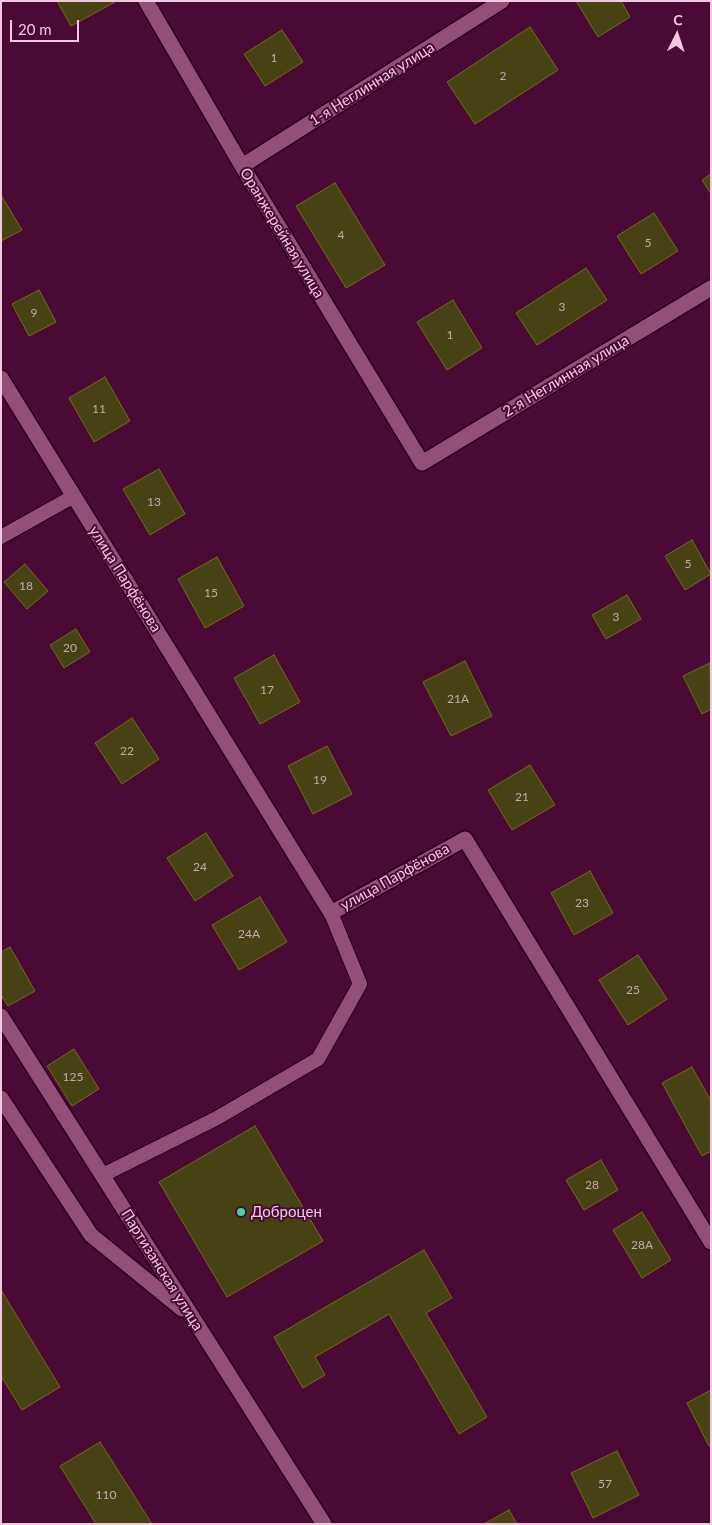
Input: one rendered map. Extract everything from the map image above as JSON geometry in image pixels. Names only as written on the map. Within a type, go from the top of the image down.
[{"type":"street","name":"Оранжерейная улица","points":[[146,1],[242,166],[422,463]]},
{"type":"street","name":"1-я Неглинная улица","points":[[242,166],[502,1]]},
{"type":"street","name":"2-я Неглинная улица","points":[[422,463],[711,288]]},
{"type":"street","name":"улица Парфёнова","points":[[1,378],[331,913],[465,839],[711,1242]]},
{"type":"street","name":"Партизанская улица","points":[[1,1016],[324,1524]]},
{"type":"street","points":[[1,1098],[91,1235],[193,1318]]},
{"type":"lane","points":[[1,537],[74,496]]},
{"type":"lane","points":[[103,1176],[217,1118],[318,1059],[360,984],[331,913]]},
{"type":"building","points":[[57,1],[114,1],[115,2],[71,26]]},
{"type":"building","points":[[576,1],[621,1],[630,17],[598,37]]},
{"type":"building","points":[[530,27],[558,70],[475,124],[447,82]]},
{"type":"building","points":[[282,30],[303,62],[265,86],[244,54]]},
{"type":"building","points":[[711,174],[711,194],[702,180]]},
{"type":"building","points":[[335,183],[385,265],[346,288],[296,206]]},
{"type":"building","points":[[1,195],[22,230],[1,241]]},
{"type":"building","points":[[654,213],[678,251],[641,274],[617,236]]},
{"type":"building","points":[[586,268],[607,300],[537,345],[516,313]]},
{"type":"building","points":[[39,290],[56,322],[29,336],[12,304]]},
{"type":"building","points":[[453,300],[482,348],[447,370],[417,322]]},
{"type":"building","points":[[105,377],[130,421],[94,442],[69,398]]},
{"type":"building","points":[[159,469],[185,514],[150,535],[123,489]]},
{"type":"building","points":[[692,540],[711,574],[685,590],[665,556]]},
{"type":"building","points":[[217,557],[244,606],[205,628],[178,579]]},
{"type":"building","points":[[25,564],[48,591],[27,609],[4,582]]},
{"type":"building","points":[[627,595],[641,619],[606,639],[592,615]]},
{"type":"building","points":[[76,629],[90,652],[64,668],[50,645]]},
{"type":"building","points":[[274,655],[300,702],[260,724],[234,678]]},
{"type":"building","points":[[465,661],[492,716],[451,736],[423,682]]},
{"type":"building","points":[[710,663],[711,709],[702,714],[683,676]]},
{"type":"building","points":[[132,718],[159,759],[122,784],[95,743]]},
{"type":"building","points":[[327,746],[352,794],[313,814],[288,766]]},
{"type":"building","points":[[530,765],[555,805],[512,830],[488,790]]},
{"type":"building","points":[[206,833],[233,876],[195,901],[167,858]]},
{"type":"building","points":[[590,871],[613,913],[574,935],[551,893]]},
{"type":"building","points":[[260,897],[287,942],[239,970],[212,925]]},
{"type":"building","points":[[10,947],[35,991],[8,1006],[1,995],[1,952]]},
{"type":"building","points":[[638,955],[667,999],[628,1025],[599,980]]},
{"type":"building","points":[[74,1049],[99,1089],[72,1106],[47,1066]]},
{"type":"building","points":[[692,1067],[711,1101],[711,1151],[702,1156],[662,1083]]},
{"type":"building","name":"Доброцен","points":[[255,1126],[323,1241],[227,1297],[159,1182]]},
{"type":"building","points":[[601,1160],[618,1190],[584,1210],[566,1180]]},
{"type":"building","points":[[642,1212],[671,1260],[642,1278],[613,1230]]},
{"type":"building","points":[[424,1250],[452,1298],[426,1313],[487,1417],[459,1434],[389,1314],[315,1357],[325,1375],[303,1388],[274,1337]]},
{"type":"building","points":[[1,1290],[60,1387],[22,1410],[1,1376]]},
{"type":"building","points":[[711,1390],[711,1445],[709,1446],[687,1403]]},
{"type":"building","points":[[100,1442],[152,1524],[96,1524],[60,1466]]},
{"type":"building","points":[[617,1451],[639,1495],[593,1518],[571,1473]]},
{"type":"building","points":[[509,1510],[517,1524],[484,1524]]},
{"type":"place","name":"Доброцен","points":[[241,1212]]}]
